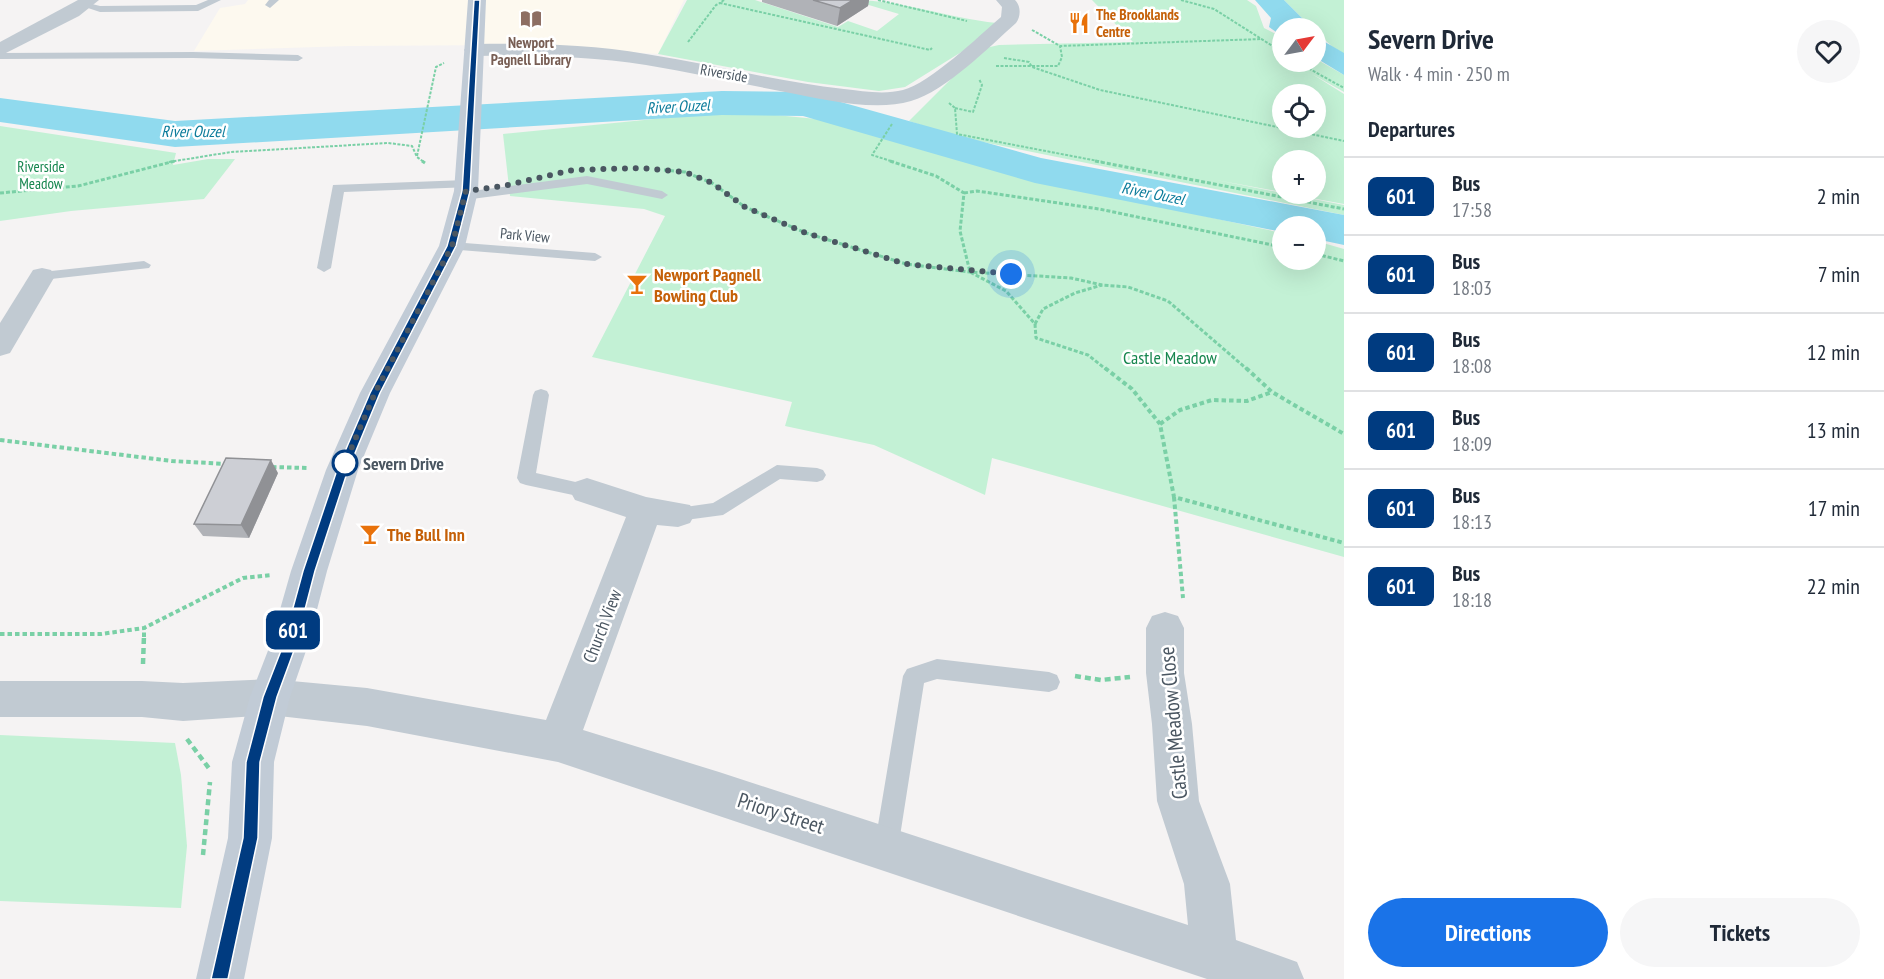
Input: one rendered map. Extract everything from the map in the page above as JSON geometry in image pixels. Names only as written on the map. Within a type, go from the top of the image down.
[{"type":"main road","points":[[220,979],[250,838],[253,762],[270,697],[288,648],[309,571],[342,470],[375,393],[452,246],[465,190],[477,0]]},
{"type":"street","points":[[1005,0],[1011,6],[1010,19]]},
{"type":"street","points":[[0,50],[87,2]]},
{"type":"street","name":"Riverside","points":[[473,57],[540,49],[644,59],[825,93],[870,98],[907,96],[931,83],[963,60],[1010,19]]},
{"type":"street","points":[[3,336],[42,276]]},
{"type":"street","points":[[587,491],[662,512]]},
{"type":"street","name":"Church View","points":[[558,742],[662,512]]},
{"type":"street","name":"Castle Meadow Close","points":[[1165,628],[1165,673],[1173,723],[1178,801],[1208,884],[1215,968]]},
{"type":"street","points":[[0,699],[142,699],[183,702],[270,697]]},
{"type":"street","name":"Priory Street","points":[[270,697],[367,707],[558,742],[886,849],[1215,968],[1280,979]]},
{"type":"lane","points":[[87,2],[100,9],[198,8],[216,0]]},
{"type":"lane","points":[[0,56],[193,55],[298,58]]},
{"type":"lane","points":[[324,268],[338,188],[465,190],[587,180],[662,195]]},
{"type":"lane","name":"Park View","points":[[452,246],[595,257]]},
{"type":"lane","points":[[42,276],[144,265]]},
{"type":"lane","points":[[541,395],[526,478],[587,491]]},
{"type":"lane","points":[[662,512],[717,510],[777,472],[817,475]]},
{"type":"lane","points":[[886,849],[914,676],[938,669],[1049,682]]},
{"type":"path","points":[[644,59],[670,54],[684,47],[716,5],[724,0]]},
{"type":"path","points":[[878,0],[967,21],[958,28]]},
{"type":"path","points":[[1181,0],[1214,9],[1272,46]]},
{"type":"path","points":[[720,3],[930,50],[939,43]]},
{"type":"path","points":[[1010,19],[1060,46],[1262,39]]},
{"type":"path","points":[[997,66],[1058,66],[1062,57],[1060,46]]},
{"type":"path","points":[[0,193],[78,186],[182,159],[231,152],[388,143],[412,146],[417,157],[436,67]]},
{"type":"path","points":[[1032,67],[1100,90],[1344,141]]},
{"type":"path","points":[[1315,72],[1344,88]]},
{"type":"path","points":[[950,105],[955,108],[957,135],[1344,209]]},
{"type":"path","points":[[894,121],[872,155],[936,176],[964,193],[977,191],[1099,209],[1272,245]]},
{"type":"path","points":[[662,170],[685,172],[712,183],[745,207],[806,233],[906,264],[970,272],[1071,278],[1102,285],[1128,287],[1168,301],[1202,328],[1272,392],[1344,434]]},
{"type":"path","points":[[964,193],[966,203],[960,223],[961,243],[970,272],[1006,291],[1035,324]]},
{"type":"path","points":[[1326,257],[1344,261]]},
{"type":"path","points":[[1102,285],[1075,293],[1043,309],[1035,324],[1036,339],[1088,355],[1132,389],[1160,424],[1174,497],[1185,623],[1165,628]]},
{"type":"path","points":[[1160,424],[1180,410],[1212,400],[1246,401],[1272,392]]},
{"type":"path","points":[[0,440],[172,461],[229,464]]},
{"type":"path","points":[[263,466],[342,470]]},
{"type":"path","points":[[1174,497],[1344,543]]},
{"type":"path","points":[[0,634],[101,634],[144,628],[243,578],[309,571]]},
{"type":"path","points":[[1049,682],[1063,674],[1101,680],[1165,673]]},
{"type":"path","points":[[183,702],[177,725],[211,770],[202,863]]},
{"type":"shaded area","points":[[248,0],[684,0],[658,54],[530,45],[349,46],[194,51],[220,8],[245,4]]},
{"type":"green space","points":[[687,0],[755,0],[838,27],[848,21],[877,31],[899,14],[852,0],[889,3],[997,23],[963,51],[905,87],[879,91],[808,82],[658,54]]},
{"type":"green space","points":[[1092,0],[1247,0],[1256,6],[1264,28],[1272,32],[1272,72],[1326,72],[1326,65],[1344,75],[1344,92],[1312,74],[1344,94],[1344,204],[1326,201],[1326,150],[1272,150],[1272,190],[1216,180],[1272,191],[1272,200],[958,137],[909,121],[981,49],[999,45],[1133,42]]},
{"type":"green space","points":[[1284,0],[1344,0],[1344,57],[1326,41],[1326,18],[1302,18]]},
{"type":"green space","name":"Castle Meadow","points":[[735,111],[817,119],[1020,176],[1272,231],[1272,270],[1326,270],[1326,244],[1344,249],[1344,557],[992,458],[985,495],[874,445],[785,426],[792,402],[592,357],[665,216],[644,209],[510,196],[503,134]]},
{"type":"green space","name":"Riverside Meadow","points":[[0,126],[176,153],[173,165],[208,159],[235,159],[204,199],[71,211],[0,221]]},
{"type":"green space","points":[[1326,201],[1344,205],[1344,215],[1290,204],[1326,204]]},
{"type":"green space","points":[[0,735],[175,743],[181,775],[187,846],[181,908],[0,901]]},
{"type":"water","points":[[1255,0],[1284,0],[1302,18],[1272,18],[1272,29],[1269,27],[1271,18]]},
{"type":"water","points":[[1326,43],[1344,53],[1344,75],[1326,64]]},
{"type":"building","points":[[813,0],[853,0],[840,8]]},
{"type":"building","points":[[226,458],[271,460],[241,525],[194,524]]},
{"type":"waterway","name":"River Ouzel","points":[[0,110],[175,134],[722,103],[805,104],[1035,170],[1344,230]]},
{"type":"bus line","name":"601","points":[[220,979],[250,838],[253,762],[270,697],[288,648],[309,571],[342,470],[375,393],[452,246],[466,191],[477,0]]},
{"type":"place","name":"Newport Pagnell Library","points":[[531,19]]},
{"type":"place","name":"The Brooklands Centre","points":[[1079,23]]},
{"type":"place","name":"Newport Pagnell Bowling Club","points":[[637,284]]},
{"type":"place","name":"Severn Drive","points":[[345,463]]},
{"type":"place","name":"The Bull Inn","points":[[370,534]]},
{"type":"route","points":[[345,463],[342,470],[375,393],[452,246],[466,191],[488,189],[573,170],[640,168],[685,172],[712,183],[745,207],[806,233],[906,264],[970,272],[1011,274]]}]
